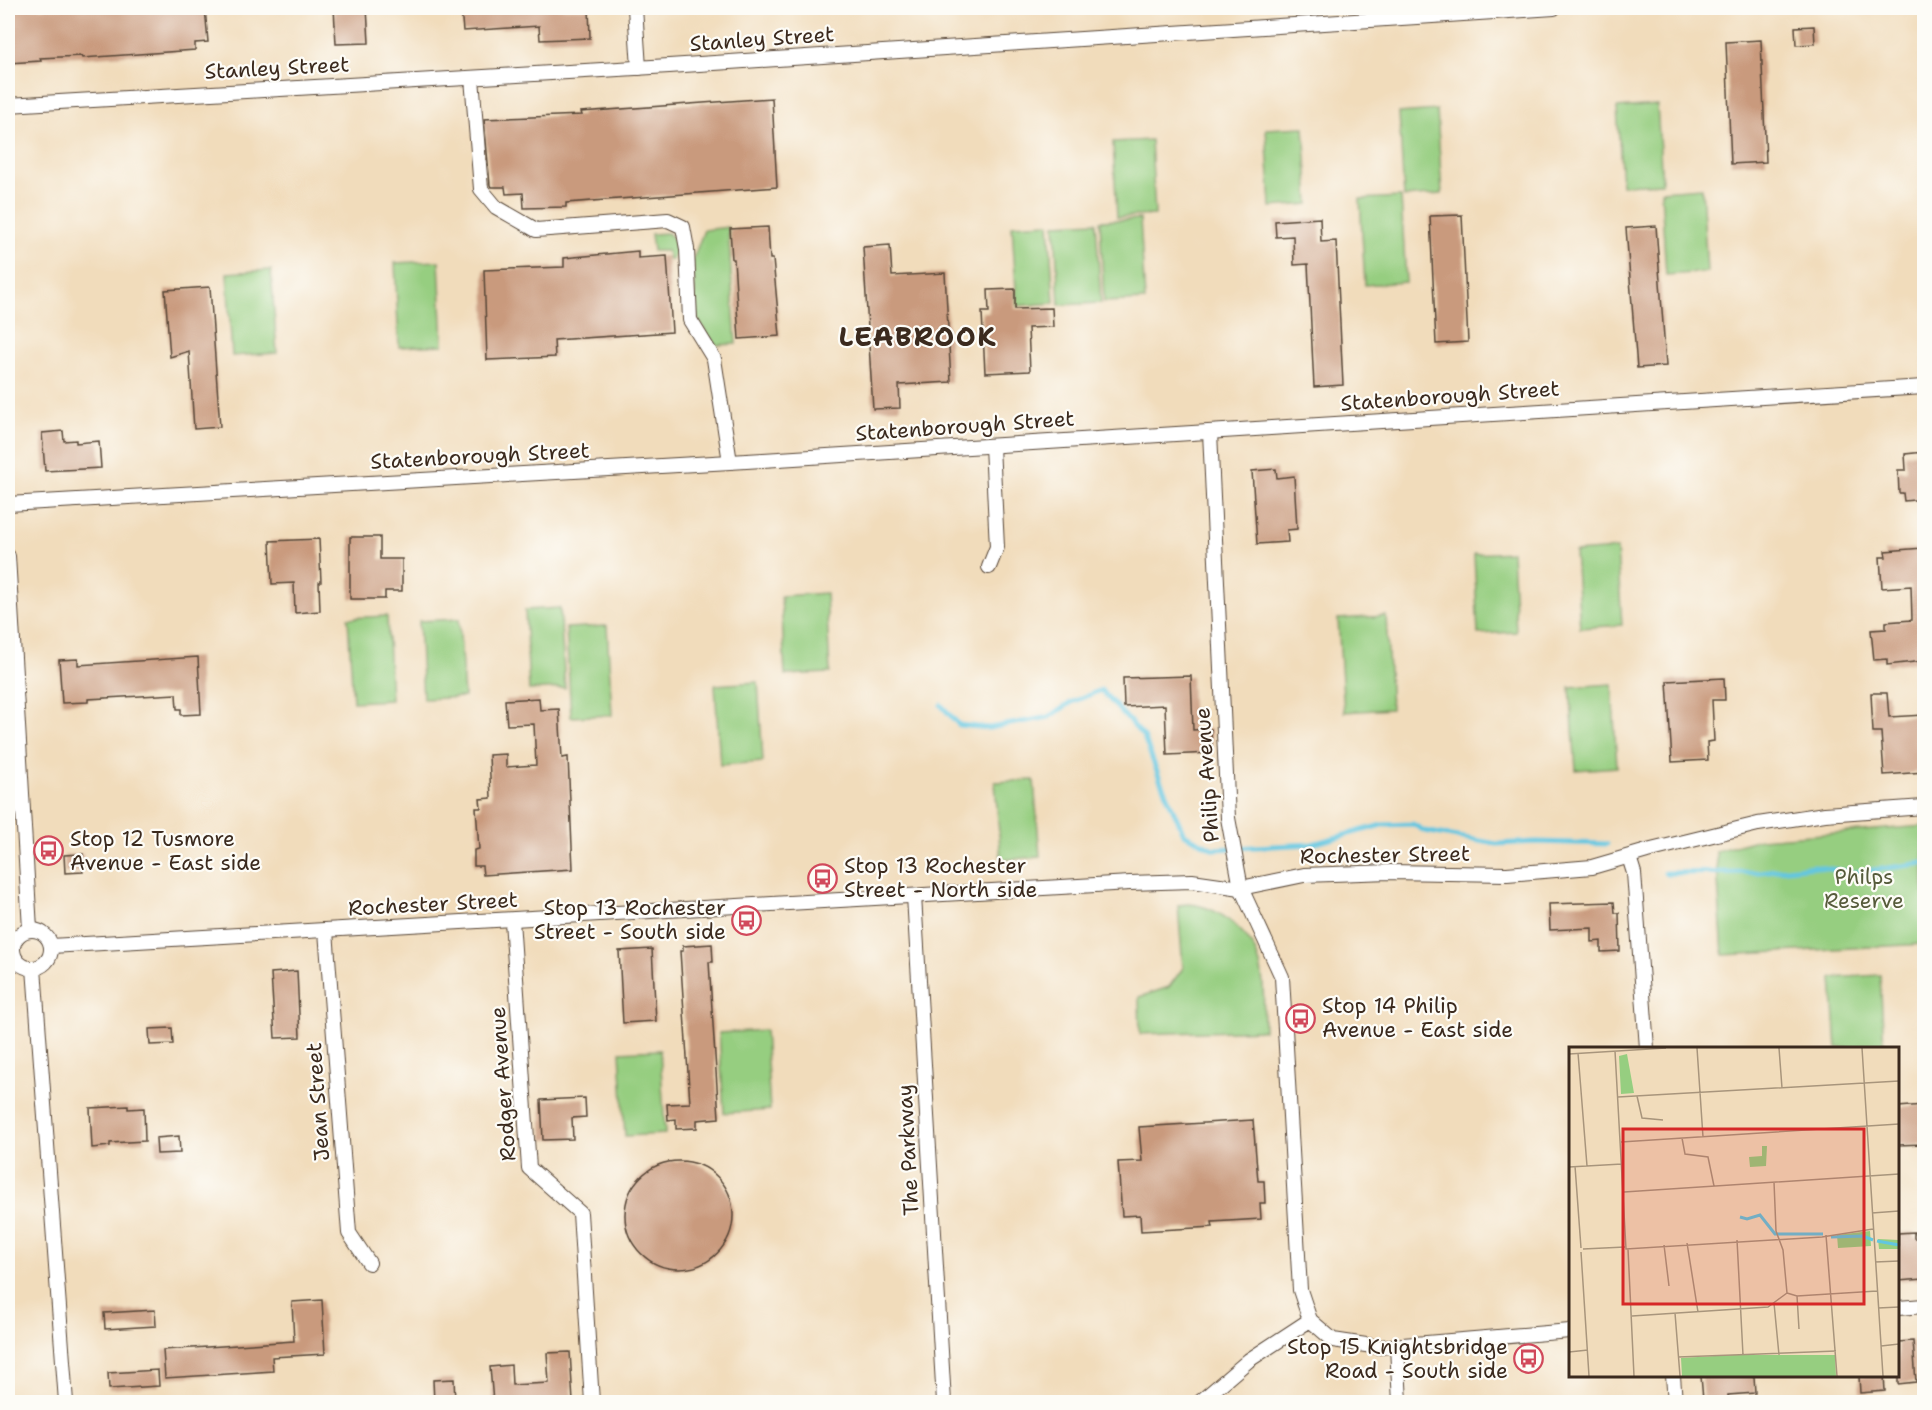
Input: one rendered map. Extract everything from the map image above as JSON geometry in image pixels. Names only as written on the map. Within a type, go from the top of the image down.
[{"type":"street","points":[[635,8],[639,68]]},
{"type":"street","name":"Stanley Street","points":[[8,105],[639,68],[1554,8]]},
{"type":"street","points":[[472,78],[481,189],[496,207],[536,230],[668,220],[683,227],[687,249],[690,320],[714,359],[730,462]]},
{"type":"street","name":"Statenborough Street","points":[[8,504],[730,462],[1924,387]]},
{"type":"street","name":"Philip Avenue","points":[[1210,432],[1228,818],[1241,888],[1282,977],[1300,1290],[1310,1320]]},
{"type":"street","points":[[989,567],[997,547],[992,446]]},
{"type":"street","points":[[8,556],[30,929]]},
{"type":"street","name":"Rochester Street","points":[[51,946],[1130,883],[1192,881],[1241,888],[1304,875],[1390,872],[1507,874],[1592,867],[1758,825],[1825,814],[1924,807]]},
{"type":"street","points":[[1629,857],[1634,873],[1647,1047]]},
{"type":"street","name":"The Parkway","points":[[914,896],[944,1402]]},
{"type":"street","name":"Rodger Avenue","points":[[512,920],[530,1168],[580,1213],[592,1402]]},
{"type":"street","points":[[30,929],[41,932],[50,940],[51,946],[51,954],[47,961],[42,966],[34,968],[20,964],[10,952],[15,939],[23,931],[30,929]]},
{"type":"street","name":"Jean Street","points":[[326,931],[349,1233],[369,1263]]},
{"type":"street","points":[[34,968],[66,1402]]},
{"type":"street","points":[[1899,1308],[1924,1306]]},
{"type":"street","points":[[1208,1400],[1249,1359],[1310,1320],[1333,1340],[1379,1347],[1569,1331]]},
{"type":"street","points":[[1397,1347],[1400,1402]]},
{"type":"street","points":[[1673,1377],[1675,1402]]},
{"type":"green space","points":[[1657,105],[1662,183],[1622,185],[1617,108]]},
{"type":"green space","points":[[1437,110],[1442,194],[1404,197],[1399,113]]},
{"type":"green space","points":[[1304,127],[1309,204],[1271,207],[1266,129]]},
{"type":"green space","points":[[1151,140],[1155,215],[1117,217],[1113,142]]},
{"type":"green space","points":[[1702,188],[1707,272],[1666,275],[1661,191]]},
{"type":"green space","points":[[1401,197],[1406,282],[1365,285],[1360,199]]},
{"type":"green space","points":[[1140,219],[1145,300],[1104,302],[1100,221]]},
{"type":"green space","points":[[1096,222],[1101,303],[1059,305],[1055,224]]},
{"type":"green space","points":[[1049,223],[1054,303],[1017,306],[1012,225]]},
{"type":"green space","points":[[728,227],[736,344],[716,345],[697,318],[693,259],[704,230]]},
{"type":"green space","points":[[668,233],[674,239],[675,253],[672,260],[669,260],[667,251],[653,251],[651,234]]},
{"type":"green space","points":[[439,261],[443,345],[399,347],[395,263]]},
{"type":"green space","points":[[271,270],[277,353],[232,356],[227,273]]},
{"type":"green space","points":[[1617,549],[1622,625],[1580,628],[1575,552]]},
{"type":"green space","points":[[1512,552],[1516,632],[1478,634],[1474,554]]},
{"type":"green space","points":[[826,593],[830,673],[785,675],[781,596]]},
{"type":"green space","points":[[560,608],[565,688],[529,690],[525,610]]},
{"type":"green space","points":[[387,616],[391,700],[353,702],[348,618]]},
{"type":"green space","points":[[1386,616],[1391,709],[1344,712],[1338,619]]},
{"type":"green space","points":[[459,619],[464,697],[423,699],[419,621]]},
{"type":"green space","points":[[607,626],[612,715],[571,717],[566,628]]},
{"type":"green space","points":[[758,682],[763,762],[720,765],[715,685]]},
{"type":"green space","points":[[1612,684],[1617,767],[1576,770],[1570,687]]},
{"type":"green space","points":[[1034,780],[1040,857],[1001,860],[995,782]]},
{"type":"green space","name":"Philps Reserve","points":[[1924,826],[1924,944],[1723,955],[1716,851],[1760,839]]},
{"type":"green space","points":[[1178,905],[1201,906],[1225,917],[1252,945],[1258,957],[1262,976],[1264,1030],[1140,1034],[1139,997],[1169,987],[1183,968]]},
{"type":"green space","points":[[1880,975],[1884,1047],[1837,1047],[1832,978]]},
{"type":"green space","points":[[765,1030],[770,1110],[724,1113],[719,1033]]},
{"type":"green space","points":[[660,1050],[665,1134],[625,1136],[620,1052]]},
{"type":"building","points":[[8,8],[205,8],[208,42],[195,43],[195,50],[82,58],[81,56],[40,58],[41,61],[8,63]]},
{"type":"building","points":[[334,8],[367,8],[369,43],[336,44]]},
{"type":"building","points":[[461,8],[589,8],[590,38],[540,40],[539,26],[463,31]]},
{"type":"building","points":[[1814,26],[1815,44],[1796,45],[1795,27]]},
{"type":"building","points":[[1761,40],[1766,162],[1731,164],[1726,42]]},
{"type":"building","points":[[772,98],[777,187],[566,203],[566,207],[524,208],[523,193],[506,194],[505,187],[491,187],[490,185],[484,119],[582,115],[581,112]]},
{"type":"building","points":[[1462,215],[1468,342],[1436,344],[1430,216]]},
{"type":"building","points":[[1320,218],[1321,242],[1336,241],[1343,385],[1314,387],[1308,264],[1294,265],[1293,236],[1276,237],[1275,221]]},
{"type":"building","points":[[1656,226],[1666,366],[1637,368],[1626,228]]},
{"type":"building","points":[[768,227],[780,336],[739,339],[730,229]]},
{"type":"building","points":[[890,245],[892,276],[945,273],[951,382],[899,385],[900,408],[873,409],[863,247]]},
{"type":"building","points":[[638,251],[638,258],[667,256],[672,332],[554,340],[555,357],[487,360],[484,270],[564,267],[564,258]]},
{"type":"building","points":[[210,287],[220,427],[194,429],[189,351],[170,357],[165,290]]},
{"type":"building","points":[[1015,289],[1015,309],[1052,308],[1053,327],[1028,328],[1030,371],[985,373],[982,312],[989,312],[988,290]]},
{"type":"building","points":[[63,431],[64,441],[76,440],[76,443],[99,441],[101,468],[45,471],[42,433]]},
{"type":"building","points":[[1924,452],[1924,499],[1904,501],[1903,493],[1899,493],[1898,470],[1906,470],[1905,454]]},
{"type":"building","points":[[1276,469],[1277,478],[1294,476],[1297,529],[1287,530],[1288,542],[1257,544],[1252,471]]},
{"type":"building","points":[[350,537],[380,537],[380,559],[402,559],[402,591],[385,591],[385,599],[350,599]]},
{"type":"building","points":[[319,539],[320,611],[295,613],[294,583],[272,584],[270,541]]},
{"type":"building","points":[[1923,548],[1924,661],[1887,665],[1887,659],[1874,660],[1871,630],[1886,629],[1886,622],[1912,620],[1911,586],[1882,588],[1880,557],[1886,557],[1885,551]]},
{"type":"building","points":[[198,657],[201,714],[181,715],[181,709],[177,709],[176,694],[88,699],[88,702],[62,703],[59,660],[78,659],[78,665]]},
{"type":"building","points":[[1191,676],[1193,730],[1211,729],[1212,753],[1167,755],[1165,705],[1124,707],[1123,678]]},
{"type":"building","points":[[1724,678],[1725,700],[1712,700],[1714,741],[1707,742],[1708,760],[1672,762],[1667,681]]},
{"type":"building","points":[[1871,693],[1887,693],[1889,717],[1924,715],[1924,772],[1884,775],[1881,732],[1873,732]]},
{"type":"building","points":[[539,698],[540,710],[559,709],[562,758],[568,757],[573,869],[483,875],[482,866],[474,866],[474,850],[479,849],[476,808],[481,808],[480,799],[491,798],[489,755],[506,754],[506,767],[536,765],[534,724],[507,725],[505,700]]},
{"type":"building","points":[[83,854],[83,872],[65,873],[64,855]]},
{"type":"building","points":[[1614,902],[1615,913],[1619,913],[1620,951],[1601,952],[1601,941],[1592,942],[1592,928],[1550,930],[1549,904]]},
{"type":"building","points":[[712,944],[713,962],[709,962],[719,1118],[697,1120],[697,1128],[676,1129],[676,1119],[668,1120],[667,1104],[690,1103],[680,951],[683,951],[683,946]]},
{"type":"building","points":[[652,949],[656,1021],[623,1023],[619,951]]},
{"type":"building","points":[[297,971],[300,1037],[275,1038],[271,973]]},
{"type":"building","points":[[172,1028],[173,1044],[150,1045],[149,1029]]},
{"type":"building","points":[[585,1098],[586,1117],[572,1118],[573,1139],[543,1140],[541,1100]]},
{"type":"building","points":[[1924,1105],[1924,1144],[1899,1145],[1899,1107]]},
{"type":"building","points":[[128,1106],[128,1109],[144,1108],[145,1141],[110,1143],[110,1146],[92,1148],[90,1108]]},
{"type":"building","points":[[1253,1120],[1258,1181],[1264,1181],[1265,1203],[1260,1203],[1261,1219],[1212,1222],[1213,1227],[1141,1231],[1140,1215],[1122,1216],[1118,1162],[1142,1161],[1139,1127]]},
{"type":"building","points":[[179,1136],[180,1153],[157,1154],[156,1138]]},
{"type":"building","points":[[679,1161],[699,1166],[717,1177],[728,1195],[733,1215],[728,1235],[717,1253],[699,1264],[679,1269],[659,1264],[641,1253],[630,1235],[625,1215],[630,1195],[641,1177],[659,1166]]},
{"type":"building","points":[[1914,1232],[1914,1238],[1924,1238],[1924,1279],[1899,1281],[1899,1233]]},
{"type":"building","points":[[322,1300],[325,1354],[272,1357],[273,1371],[165,1378],[163,1350],[294,1341],[292,1302]]},
{"type":"building","points":[[155,1310],[156,1326],[105,1329],[104,1313]]},
{"type":"building","points":[[1913,1341],[1916,1382],[1898,1384],[1899,1342]]},
{"type":"building","points":[[570,1352],[573,1402],[493,1402],[490,1367],[511,1365],[512,1385],[549,1383],[547,1353]]},
{"type":"building","points":[[158,1370],[159,1386],[109,1389],[108,1373]]},
{"type":"building","points":[[1701,1377],[1754,1377],[1755,1393],[1703,1400]]},
{"type":"building","points":[[1859,1377],[1884,1377],[1885,1391],[1860,1393]]},
{"type":"building","points":[[454,1379],[455,1402],[434,1402],[433,1380]]},
{"type":"waterway","points":[[941,705],[959,725],[989,728],[1049,717],[1072,702],[1101,690],[1144,737],[1184,834],[1214,849],[1312,844],[1382,825],[1413,824],[1424,831],[1497,844],[1536,842],[1607,844]]},
{"type":"waterway","points":[[1665,873],[1759,872],[1814,866],[1852,873],[1924,863]]},
{"type":"place","name":"Stop 12 Tusmore Avenue - East side","points":[[49,851]]},
{"type":"place","name":"Stop 13 Rochester Street - North side","points":[[823,878]]},
{"type":"place","name":"Stop 13 Rochester Street - South side","points":[[747,920]]},
{"type":"place","name":"Stop 14 Philip Avenue - East side","points":[[1301,1018]]},
{"type":"place","name":"Stop 15 Knightsbridge Road - South side","points":[[1529,1359]]},
{"type":"district","name":"LEABROOK","points":[[918,337]]}]
